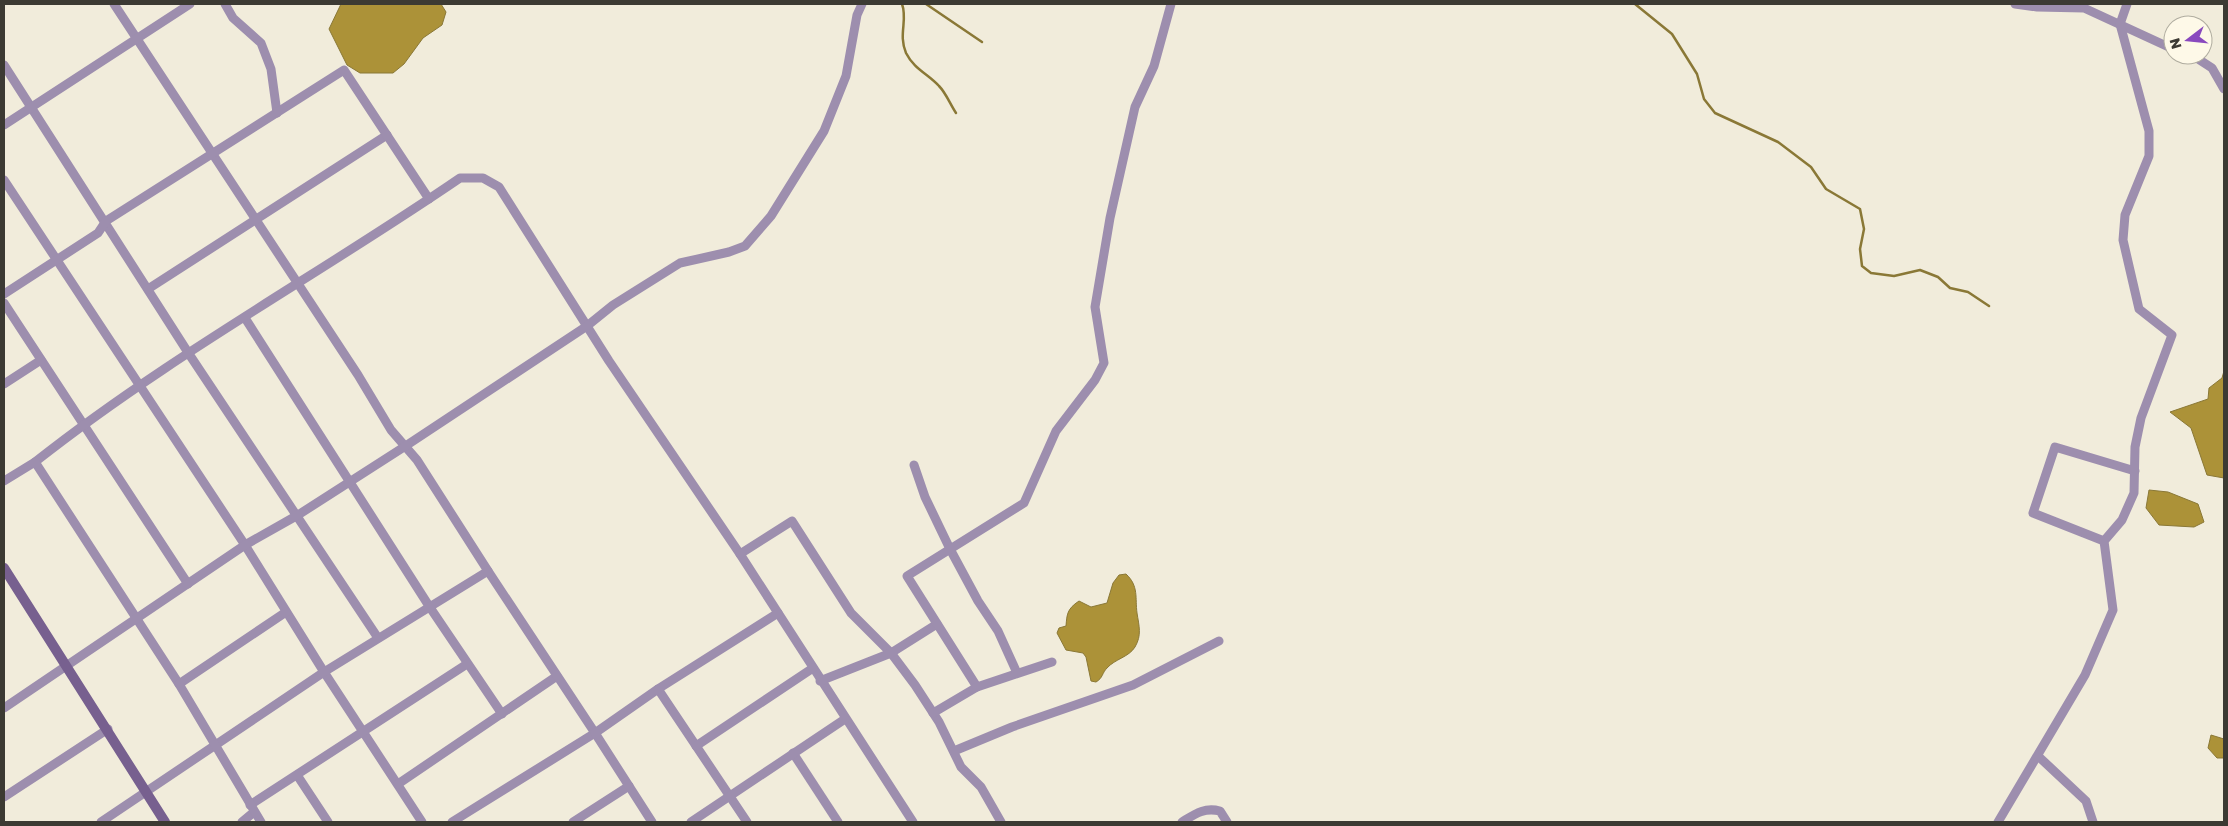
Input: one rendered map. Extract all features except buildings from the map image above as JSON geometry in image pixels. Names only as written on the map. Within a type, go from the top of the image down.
[{"type":"street","points":[[114,4],[391,430],[417,460],[652,822]]},
{"type":"street","points":[[4,125],[190,4]]},
{"type":"street","points":[[225,4],[233,18],[262,43],[270,69],[277,113]]},
{"type":"street","points":[[4,696],[6,706],[245,545],[298,515],[404,447],[587,326],[614,305],[680,263],[729,252],[745,246],[771,216],[824,131],[846,76],[856,15],[862,4]]},
{"type":"street","points":[[977,687],[907,576],[1024,502],[1056,431],[1095,380],[1104,363],[1104,350],[1095,307],[1110,218],[1135,107],[1154,66],[1171,4]]},
{"type":"street","points":[[2015,4],[2037,7],[2084,8],[2163,44]]},
{"type":"street","points":[[1998,822],[2085,674],[2113,610],[2104,541],[2122,520],[2134,493],[2135,447],[2141,418],[2172,335],[2139,309],[2123,240],[2125,215],[2149,156],[2148,131],[2120,24],[2127,4]]},
{"type":"street","points":[[4,65],[106,221],[189,354],[298,515],[378,638]]},
{"type":"street","points":[[2207,65],[2212,68],[2224,89]]},
{"type":"street","points":[[4,294],[98,232],[106,221],[344,70],[430,199]]},
{"type":"street","points":[[148,289],[387,135]]},
{"type":"street","points":[[4,481],[35,462],[82,424],[138,386],[460,178],[483,178],[499,187],[587,326],[740,554],[820,681],[913,822]]},
{"type":"street","points":[[4,180],[138,386],[245,545],[324,672],[422,822]]},
{"type":"street","points":[[4,303],[188,584]]},
{"type":"street","points":[[245,318],[429,606],[502,714]]},
{"type":"street","points":[[4,384],[41,360]]},
{"type":"street","points":[[2104,541],[2033,513],[2055,447],[2135,472]]},
{"type":"street","points":[[35,462],[179,684],[261,822]]},
{"type":"street","points":[[914,465],[925,497],[950,549],[978,601],[998,631],[1017,673]]},
{"type":"street","points":[[740,554],[792,521],[851,613],[891,653],[933,713],[961,767],[981,788],[1001,822]]},
{"type":"street","points":[[4,568],[166,822]]},
{"type":"street","points":[[102,822],[324,672],[488,571]]},
{"type":"street","points":[[179,684],[286,612]]},
{"type":"street","points":[[452,822],[595,733],[658,689],[778,613]]},
{"type":"street","points":[[820,681],[891,653],[937,624]]},
{"type":"street","points":[[954,751],[1012,727],[1133,685],[1219,641]]},
{"type":"street","points":[[933,713],[977,687],[1052,662]]},
{"type":"street","points":[[242,822],[252,809],[297,775],[467,664]]},
{"type":"street","points":[[696,746],[813,668]]},
{"type":"street","points":[[398,784],[558,676]]},
{"type":"street","points":[[658,689],[746,822]]},
{"type":"street","points":[[691,822],[845,719]]},
{"type":"street","points":[[4,797],[108,729]]},
{"type":"street","points":[[793,753],[838,822]]},
{"type":"street","points":[[2038,756],[2086,801],[2092,819],[2084,822]]},
{"type":"street","points":[[297,775],[328,822]]},
{"type":"street","points":[[573,822],[629,786]]},
{"type":"street","points":[[1182,822],[1200,811],[1211,808],[1220,811],[1227,822]]},
{"type":"shaded area","points":[[341,4],[441,4],[446,12],[442,25],[423,38],[404,64],[393,73],[360,73],[347,65],[329,29]]},
{"type":"shaded area","points":[[2224,371],[2224,478],[2207,475],[2191,428],[2170,412],[2208,399],[2209,388],[2222,378]]},
{"type":"shaded area","points":[[2149,490],[2168,492],[2198,504],[2204,522],[2194,527],[2159,525],[2146,508]]},
{"type":"shaded area","points":[[1126,574],[1133,583],[1136,592],[1139,638],[1135,647],[1126,656],[1110,665],[1096,682],[1091,681],[1086,657],[1083,653],[1066,650],[1057,633],[1059,628],[1066,626],[1068,612],[1075,604],[1079,601],[1091,607],[1107,603],[1113,583],[1119,575]]},
{"type":"shaded area","points":[[2211,735],[2224,739],[2224,758],[2217,758],[2208,748]]},
{"type":"waterway","points":[[902,4],[904,10],[903,40],[906,53],[909,59],[941,89],[956,113]]},
{"type":"waterway","points":[[926,4],[982,42]]},
{"type":"waterway","points":[[1635,4],[1672,34],[1697,74],[1704,99],[1715,113],[1778,142],[1811,167],[1826,189],[1860,209],[1864,229],[1860,249],[1862,266],[1871,273],[1894,276],[1920,270],[1938,277],[1950,288],[1968,292],[1989,306]]}]
